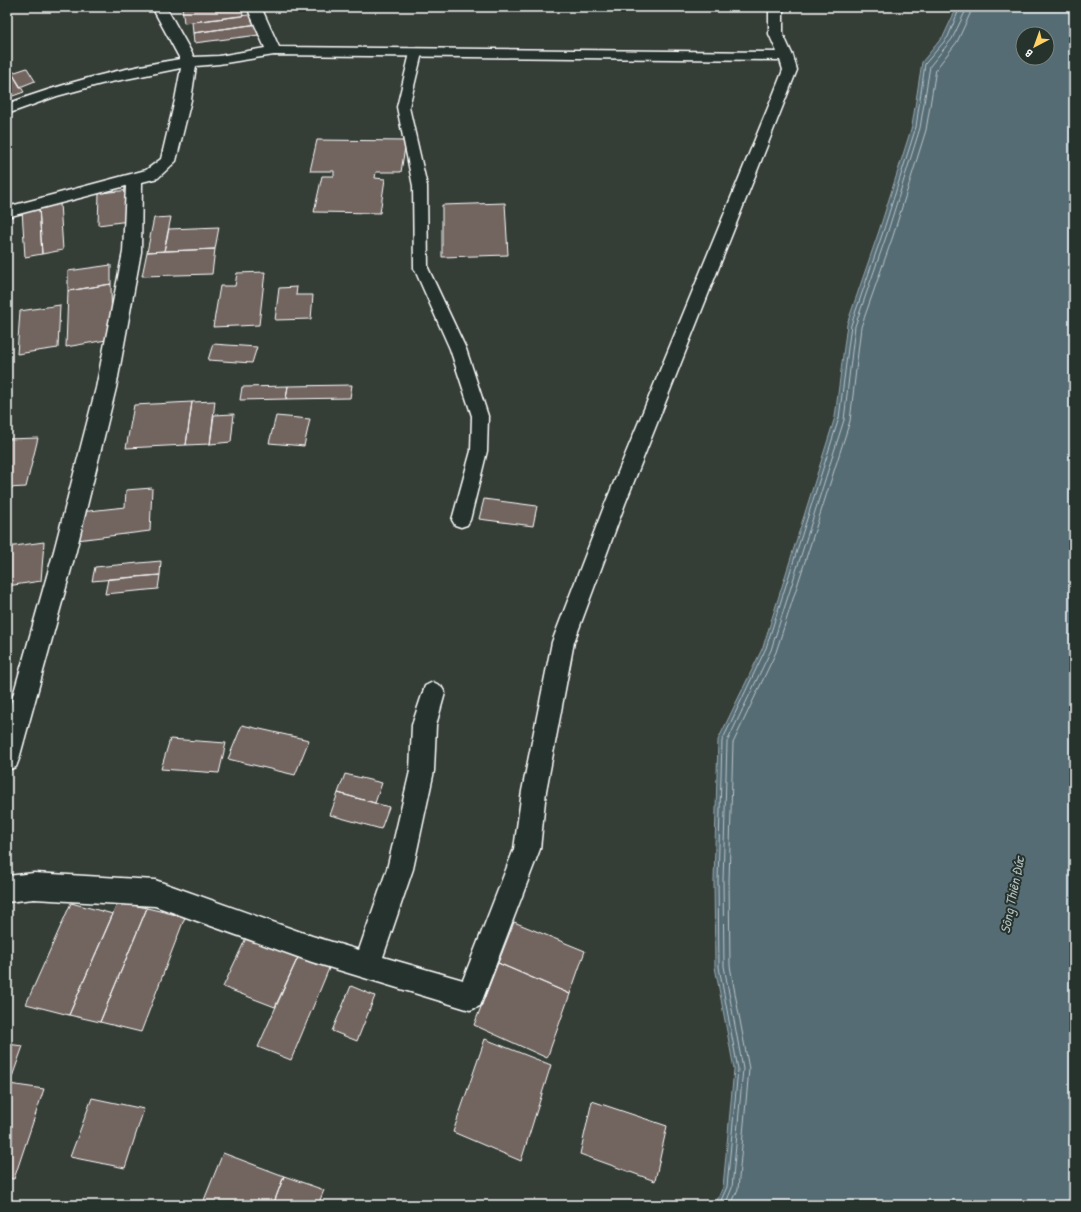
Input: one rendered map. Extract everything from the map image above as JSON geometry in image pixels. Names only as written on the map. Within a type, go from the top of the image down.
[{"type":"street","points":[[7,212],[152,174],[168,161],[183,100],[189,62],[159,7]]},
{"type":"street","points":[[254,7],[274,51]]},
{"type":"street","points":[[7,889],[34,886],[155,893],[312,948],[470,996],[528,849],[534,791],[563,642],[615,504],[790,70],[786,56],[776,34],[776,7]]},
{"type":"street","points":[[7,109],[39,97],[98,80],[152,67],[219,60],[274,51],[786,56]]},
{"type":"street","points":[[7,759],[65,551],[106,388],[132,252],[134,179]]},
{"type":"street","points":[[367,965],[400,869],[422,772],[424,725],[433,693]]},
{"type":"lane","points":[[416,53],[403,107],[420,186],[421,268],[458,349],[480,416],[479,451],[461,520]]},
{"type":"water","name":"Sông Thiên Đức","points":[[957,7],[1074,7],[1074,1205],[715,1205],[723,1187],[734,1069],[715,967],[714,881],[718,740],[763,647],[835,417],[847,324],[879,231],[912,126],[922,62],[944,35]]},
{"type":"building","points":[[81,7],[98,7],[84,11]]},
{"type":"building","points":[[182,7],[242,7],[243,16],[184,23]]},
{"type":"building","points":[[256,14],[258,24],[193,33],[192,22]]},
{"type":"building","points":[[258,24],[259,35],[194,43],[193,33]]},
{"type":"building","points":[[27,68],[35,81],[20,87],[12,73]]},
{"type":"building","points":[[12,73],[24,92],[7,98],[7,74]]},
{"type":"building","points":[[317,140],[406,141],[401,172],[376,172],[375,178],[385,179],[380,213],[314,212],[322,176],[334,176],[334,171],[310,171]]},
{"type":"building","points":[[130,190],[129,221],[98,225],[99,193]]},
{"type":"building","points":[[60,203],[63,250],[42,254],[39,207]]},
{"type":"building","points":[[505,203],[508,255],[442,257],[442,205]]},
{"type":"building","points":[[39,207],[42,254],[25,257],[22,210]]},
{"type":"building","points":[[171,217],[164,251],[147,252],[154,218]]},
{"type":"building","points":[[219,227],[215,249],[164,251],[169,229]]},
{"type":"building","points":[[215,249],[212,274],[142,276],[147,252]]},
{"type":"building","points":[[111,265],[111,284],[68,291],[68,271]]},
{"type":"building","points":[[265,272],[259,325],[213,327],[220,286],[235,286],[237,273]]},
{"type":"building","points":[[111,284],[112,339],[66,347],[68,291]]},
{"type":"building","points":[[297,287],[296,295],[313,295],[311,319],[275,320],[279,288]]},
{"type":"building","points":[[60,305],[58,348],[17,354],[20,311]]},
{"type":"building","points":[[213,344],[257,347],[252,363],[208,360]]},
{"type":"building","points":[[352,385],[350,398],[286,399],[288,386]]},
{"type":"building","points":[[288,386],[286,399],[240,400],[242,387]]},
{"type":"building","points":[[215,401],[210,444],[186,445],[192,402]]},
{"type":"building","points":[[192,402],[186,445],[126,448],[134,405]]},
{"type":"building","points":[[234,414],[231,442],[210,444],[214,415]]},
{"type":"building","points":[[276,416],[310,419],[304,446],[269,443]]},
{"type":"building","points":[[38,438],[26,487],[7,488],[7,439]]},
{"type":"building","points":[[152,488],[150,531],[77,540],[80,512],[125,507],[126,490]]},
{"type":"building","points":[[484,499],[537,506],[533,526],[479,519]]},
{"type":"building","points":[[44,542],[41,581],[7,586],[7,547]]},
{"type":"building","points":[[161,561],[160,575],[92,581],[95,567]]},
{"type":"building","points":[[160,575],[158,589],[105,594],[108,579]]},
{"type":"building","points":[[242,725],[309,740],[295,775],[228,759]]},
{"type":"building","points":[[170,739],[226,743],[219,773],[161,769]]},
{"type":"building","points":[[345,774],[382,783],[375,803],[338,793]]},
{"type":"building","points":[[338,793],[389,807],[381,829],[330,815]]},
{"type":"building","points":[[118,902],[147,908],[100,1022],[69,1015]]},
{"type":"building","points":[[71,903],[113,914],[69,1015],[26,1004]]},
{"type":"building","points":[[147,908],[185,917],[141,1032],[100,1022]]},
{"type":"building","points":[[514,922],[585,951],[570,994],[498,963]]},
{"type":"building","points":[[247,936],[299,955],[275,1007],[223,987]]},
{"type":"building","points":[[299,955],[330,966],[291,1060],[258,1047]]},
{"type":"building","points":[[498,963],[570,994],[547,1058],[474,1025]]},
{"type":"building","points":[[351,986],[375,996],[357,1041],[332,1031]]},
{"type":"building","points":[[485,1039],[551,1065],[521,1161],[453,1132]]},
{"type":"building","points":[[7,1044],[23,1046],[12,1077],[7,1076]]},
{"type":"building","points":[[7,1076],[12,1077],[7,1091]]},
{"type":"building","points":[[9,1084],[44,1089],[14,1179],[7,1178],[7,1091]]},
{"type":"building","points":[[92,1098],[144,1109],[125,1168],[70,1157]]},
{"type":"building","points":[[592,1101],[667,1126],[655,1181],[580,1154]]},
{"type":"building","points":[[223,1153],[284,1176],[273,1205],[202,1205]]},
{"type":"building","points":[[284,1176],[324,1190],[318,1205],[273,1205]]}]
